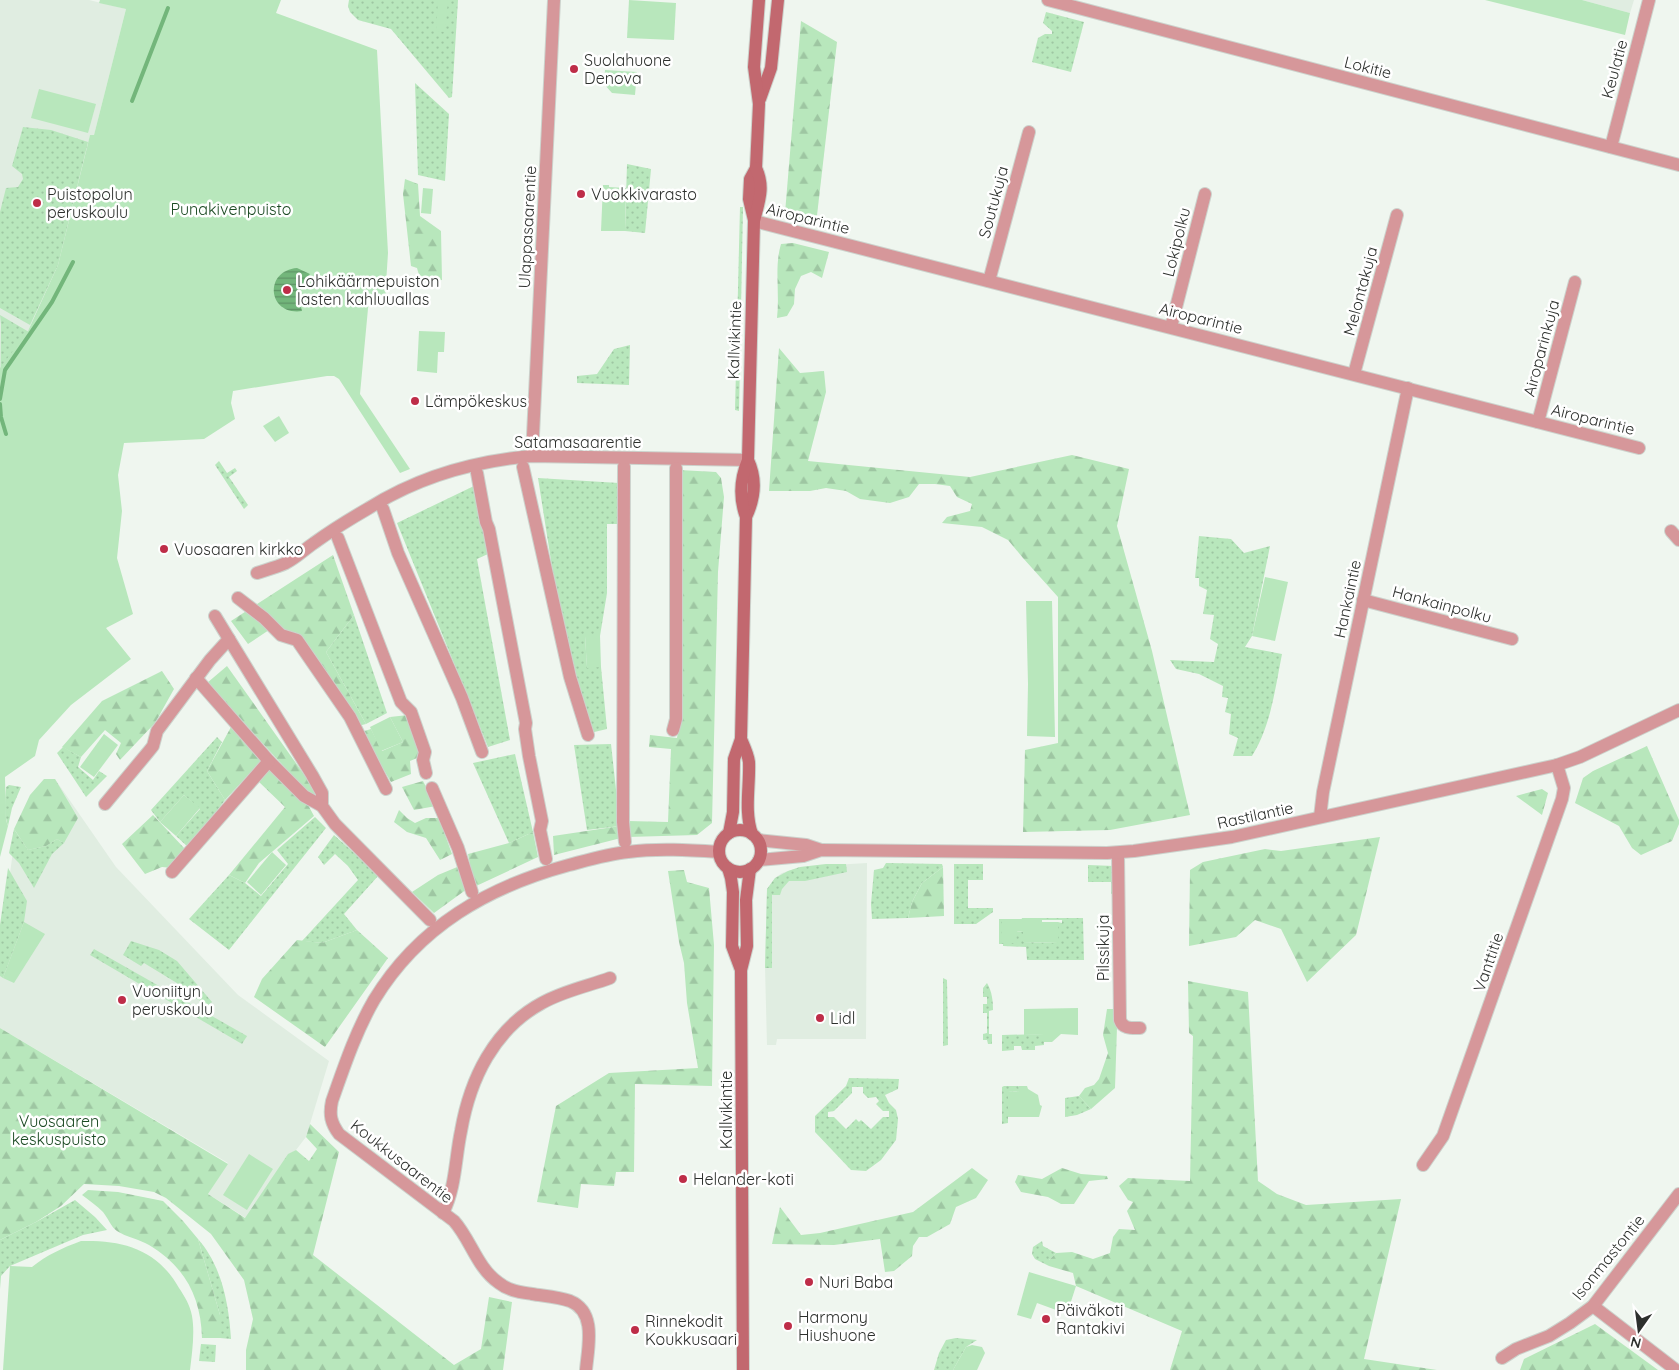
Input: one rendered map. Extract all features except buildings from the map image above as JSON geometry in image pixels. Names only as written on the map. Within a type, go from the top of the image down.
[{"type":"main road","name":"Kallvikintie","points":[[729,833],[733,812],[734,758],[741,739],[746,517],[741,503],[742,473],[748,460],[754,221],[749,199],[750,179],[756,168],[759,104],[754,67],[759,0]]},
{"type":"main road","name":"Kallvikintie","points":[[759,104],[771,68],[778,0]]},
{"type":"main road","name":"Kallvikintie","points":[[741,739],[749,760],[749,825],[755,837]]},
{"type":"main road","points":[[741,830],[755,837],[761,852],[759,860],[750,870],[738,872],[728,868],[721,859],[719,852],[722,841],[729,833],[741,830]]},
{"type":"main road","name":"Kallvikintie","points":[[728,868],[733,892],[732,946],[741,970]]},
{"type":"main road","name":"Kallvikintie","points":[[743,1370],[741,970],[747,946],[746,900],[750,870]]},
{"type":"street","name":"Ulappasaarentie","points":[[532,456],[554,0]]},
{"type":"street","name":"Lokitie","points":[[1048,0],[1679,165]]},
{"type":"street","name":"Keulatie","points":[[1611,147],[1649,0]]},
{"type":"street","name":"Soutukuja","points":[[989,281],[1029,132]]},
{"type":"street","name":"Lokipolku","points":[[1171,327],[1205,194]]},
{"type":"street","name":"Melontakuja","points":[[1354,374],[1397,215]]},
{"type":"street","name":"Airoparintie","points":[[754,221],[1640,448]]},
{"type":"street","name":"Airoparinkuja","points":[[1538,422],[1575,282]]},
{"type":"street","name":"Hankaintie","points":[[1320,818],[1322,792],[1408,388]]},
{"type":"street","name":"Satamasaarentie","points":[[257,573],[286,563],[371,506],[414,484],[474,464],[532,456],[748,460]]},
{"type":"street","points":[[624,466],[625,842]]},
{"type":"street","points":[[523,467],[570,677],[588,735]]},
{"type":"street","points":[[673,730],[676,719],[676,468]]},
{"type":"street","points":[[477,473],[486,522],[490,529],[526,723],[525,729],[542,821],[540,830],[546,859]]},
{"type":"street","points":[[383,509],[398,553],[462,698],[482,752]]},
{"type":"street","points":[[338,538],[401,702],[411,712],[425,752],[423,760],[426,773]]},
{"type":"street","points":[[238,598],[264,618],[281,635],[297,640],[350,717],[386,789]]},
{"type":"street","name":"Hankainpolku","points":[[1363,600],[1512,639]]},
{"type":"street","points":[[215,616],[312,775],[322,793],[322,806]]},
{"type":"street","points":[[105,804],[153,746],[157,731],[196,678],[229,639]]},
{"type":"street","points":[[196,678],[269,761],[304,796],[322,806],[335,824],[430,920]]},
{"type":"street","name":"Rastilantie","points":[[755,837],[806,845],[821,850],[1118,853],[1210,841],[1558,765],[1580,757],[1679,710]]},
{"type":"street","points":[[172,872],[269,761]]},
{"type":"street","name":"Vanttitie","points":[[1423,1164],[1443,1136],[1562,799],[1564,788],[1558,765]]},
{"type":"street","points":[[432,788],[458,848],[472,892]]},
{"type":"street","name":"Koukkusaarentie","points":[[586,1370],[588,1319],[584,1311],[568,1300],[513,1291],[501,1285],[482,1266],[459,1227],[339,1134],[331,1120],[332,1102],[357,1034],[375,1000],[398,968],[418,946],[454,915],[484,897],[526,878],[584,861],[626,852],[692,850],[719,852]]},
{"type":"street","name":"Rastilantie","points":[[759,860],[803,856],[821,850]]},
{"type":"street","name":"Pilssikuja","points":[[1118,853],[1120,1020],[1121,1024],[1127,1028],[1140,1028]]},
{"type":"street","points":[[442,1213],[453,1187],[467,1101],[479,1070],[492,1048],[515,1023],[541,1003],[610,978]]},
{"type":"street","name":"Isonmastontie","points":[[1502,1358],[1516,1349],[1549,1336],[1593,1306],[1679,1194]]},
{"type":"street","points":[[1593,1306],[1676,1370]]},
{"type":"shaded area","name":"Puistopolun peruskoulu","points":[[0,0],[89,0],[126,9],[94,135],[90,135],[58,265],[28,331],[0,368]]},
{"type":"shaded area","points":[[1582,0],[1634,0],[1630,13]]},
{"type":"shaded area","name":"Lohikäärmepuiston lasten kahluuallas","points":[[297,268],[310,274],[304,282],[301,291],[302,311],[291,311],[282,307],[277,300],[274,293],[275,284],[286,271]]},
{"type":"shaded area","name":"Vuoniityn peruskoulu","points":[[55,779],[116,867],[238,995],[329,1061],[306,1137],[296,1150],[288,1155],[246,1218],[208,1194],[228,1163],[0,1028],[0,948],[13,851]]},
{"type":"shaded area","points":[[867,863],[866,1039],[777,1039],[776,1045],[767,1045],[765,967],[767,889],[775,878],[782,873],[800,867]]},
{"type":"green space","name":"Punakivenpuisto","points":[[100,0],[281,0],[276,13],[377,50],[388,253],[385,299],[378,301],[369,298],[360,394],[410,469],[400,473],[339,379],[334,376],[233,391],[231,403],[235,419],[204,439],[124,443],[118,475],[122,511],[117,558],[133,614],[106,628],[131,659],[71,705],[39,740],[35,756],[5,777],[6,820],[8,826],[0,857],[0,368],[28,331],[58,265],[90,135],[94,135],[126,9],[99,3]]},
{"type":"green space","points":[[349,0],[458,0],[452,97],[449,98],[391,29],[358,20],[350,12]]},
{"type":"green space","points":[[438,0],[448,0],[445,32],[436,31]]},
{"type":"green space","points":[[629,0],[676,3],[674,40],[627,38]]},
{"type":"green space","points":[[1485,0],[1582,0],[1630,13],[1625,35]]},
{"type":"green space","points":[[1046,12],[1084,22],[1071,72],[1032,62],[1038,38],[1045,34],[1052,34],[1052,31],[1043,23]]},
{"type":"green space","points":[[801,21],[837,42],[816,224],[791,219],[785,213]]},
{"type":"green space","points":[[605,70],[637,72],[635,95],[612,93],[604,84]]},
{"type":"green space","points":[[415,83],[449,114],[445,181],[418,175]]},
{"type":"green space","points":[[39,89],[96,104],[88,133],[31,118]]},
{"type":"green space","points":[[23,127],[51,130],[88,142],[58,265],[30,325],[0,308],[0,212],[6,188],[18,187],[23,179],[22,174],[12,166]]},
{"type":"green space","points":[[627,164],[651,169],[645,233],[625,231]]},
{"type":"green space","points":[[405,179],[418,184],[420,216],[441,231],[442,280],[421,282],[417,268],[411,266],[403,194]]},
{"type":"green space","points":[[603,185],[626,188],[625,231],[601,231]]},
{"type":"green space","points":[[423,188],[433,189],[431,214],[421,213]]},
{"type":"green space","points":[[740,207],[743,207],[739,411],[735,410]]},
{"type":"green space","points":[[793,243],[829,252],[822,278],[811,272],[801,276],[795,289],[794,304],[787,316],[777,318],[779,253],[781,244]]},
{"type":"green space","points":[[0,315],[41,339],[0,441],[1,324]]},
{"type":"green space","points":[[419,331],[445,332],[444,352],[438,352],[437,373],[417,371]]},
{"type":"green space","points":[[630,345],[629,385],[577,383],[577,376],[597,374],[614,349]]},
{"type":"green space","points":[[779,348],[800,373],[824,371],[826,392],[808,461],[970,477],[1072,455],[1129,469],[1117,526],[1152,651],[1190,815],[1110,830],[1023,832],[1025,750],[1058,743],[1058,597],[1008,540],[982,527],[942,523],[947,517],[970,511],[972,504],[957,497],[950,486],[919,484],[909,497],[890,503],[860,499],[846,491],[826,488],[810,491],[769,491]]},
{"type":"green space","points":[[279,416],[289,433],[275,442],[263,426]]},
{"type":"green space","points":[[219,461],[227,473],[235,468],[237,471],[229,477],[248,505],[244,509],[215,465]]},
{"type":"green space","points":[[679,470],[716,472],[721,478],[724,497],[718,572],[712,823],[697,835],[628,837],[628,821],[668,822],[671,749],[649,747],[650,735],[677,738],[679,726]]},
{"type":"green space","points":[[538,478],[619,483],[617,524],[607,524],[607,593],[600,636],[585,636],[587,667],[601,667],[607,729],[590,733],[555,586]]},
{"type":"green space","points":[[476,485],[488,554],[477,559],[510,740],[488,747],[397,523]]},
{"type":"green space","points":[[1199,536],[1231,539],[1244,553],[1270,546],[1252,636],[1245,647],[1282,654],[1268,720],[1252,756],[1233,756],[1238,738],[1229,734],[1231,714],[1225,712],[1228,698],[1222,697],[1223,686],[1199,674],[1176,669],[1170,660],[1214,662],[1218,644],[1210,639],[1214,615],[1203,614],[1207,590],[1199,586],[1199,578],[1195,578]]},
{"type":"green space","points":[[333,555],[354,615],[326,652],[366,724],[358,726],[314,653],[295,632],[279,638],[269,630],[248,644],[231,621]]},
{"type":"green space","points":[[1265,577],[1288,582],[1275,641],[1252,636]]},
{"type":"green space","points":[[1026,601],[1052,601],[1055,737],[1027,736]]},
{"type":"green space","points":[[354,615],[387,713],[366,724],[326,652]]},
{"type":"green space","points":[[585,636],[600,636],[601,667],[587,668]]},
{"type":"green space","points":[[227,666],[320,797],[312,797],[207,683]]},
{"type":"green space","points":[[162,671],[174,689],[155,723],[120,760],[116,754],[121,743],[105,730],[81,757],[62,747],[102,701]]},
{"type":"green space","points":[[408,715],[422,756],[410,761],[411,774],[391,782],[361,732],[371,729],[382,751],[403,742],[390,717]]},
{"type":"green space","points":[[390,717],[403,742],[381,751],[370,727]]},
{"type":"green space","points":[[231,727],[261,761],[225,800],[207,771]]},
{"type":"green space","points":[[104,734],[118,745],[94,777],[80,767]]},
{"type":"green space","points":[[217,737],[222,742],[207,771],[225,800],[189,848],[176,836],[200,809],[184,795],[160,822],[151,810]]},
{"type":"green space","points":[[611,744],[620,826],[587,830],[574,745]]},
{"type":"green space","points":[[1647,746],[1679,820],[1679,824],[1672,841],[1641,855],[1632,848],[1619,826],[1575,803],[1583,778],[1593,771]]},
{"type":"green space","points":[[63,747],[81,757],[78,767],[93,780],[99,771],[107,776],[86,797],[57,753]]},
{"type":"green space","points":[[515,754],[533,832],[509,843],[473,763]]},
{"type":"green space","points":[[270,767],[306,801],[314,816],[259,863],[245,883],[229,875],[285,807],[258,781]]},
{"type":"green space","points":[[44,779],[55,779],[78,818],[64,843],[57,839],[46,846],[28,850],[14,829],[30,795]]},
{"type":"green space","points":[[423,781],[436,806],[414,810],[402,787]]},
{"type":"green space","points":[[9,785],[21,787],[12,808],[8,826],[5,802],[6,787]]},
{"type":"green space","points":[[1542,789],[1548,793],[1542,815],[1516,796]]},
{"type":"green space","points":[[184,795],[200,808],[176,836],[160,822]]},
{"type":"green space","points":[[399,810],[415,823],[426,818],[439,818],[452,854],[440,860],[426,838],[407,832],[394,822]]},
{"type":"green space","points":[[153,815],[185,849],[173,868],[162,867],[145,874],[122,844]]},
{"type":"green space","points":[[315,817],[326,828],[229,950],[189,919],[229,875],[245,883],[261,896],[288,864],[277,850]]},
{"type":"green space","points":[[620,826],[621,838],[554,855],[553,836]]},
{"type":"green space","points":[[14,829],[28,850],[46,846],[57,839],[64,843],[52,854],[34,888],[19,863],[9,853]]},
{"type":"green space","points":[[533,832],[538,857],[474,887],[468,854],[509,843]]},
{"type":"green space","points":[[334,835],[379,875],[344,914],[357,930],[322,943],[302,941],[358,880],[348,866],[335,854],[324,865],[318,857]]},
{"type":"green space","points":[[1380,837],[1356,935],[1307,982],[1281,929],[1255,920],[1236,937],[1189,946],[1190,870],[1203,862],[1265,849],[1281,851]]},
{"type":"green space","points":[[272,852],[286,865],[261,895],[247,882]]},
{"type":"green space","points":[[886,863],[942,864],[943,867],[922,883],[912,902],[908,918],[872,919],[871,904],[874,870],[883,868]]},
{"type":"green space","points":[[846,864],[847,872],[805,881],[789,881],[782,889],[780,895],[772,895],[772,968],[765,968],[767,889],[775,878],[788,871],[800,867]]},
{"type":"green space","points":[[954,864],[983,864],[983,880],[968,880],[968,908],[993,908],[993,912],[976,924],[954,924]]},
{"type":"green space","points":[[462,865],[467,889],[434,913],[412,892],[438,875]]},
{"type":"green space","points":[[1088,865],[1114,866],[1114,894],[1111,894],[1111,882],[1088,882]]},
{"type":"green space","points":[[943,867],[944,916],[908,918],[912,902],[922,883]]},
{"type":"green space","points":[[8,868],[27,901],[24,922],[3,978],[0,976],[0,925]]},
{"type":"green space","points":[[684,870],[687,882],[709,888],[714,945],[712,1086],[635,1084],[634,1172],[616,1172],[614,1186],[581,1184],[578,1208],[537,1202],[556,1106],[609,1073],[698,1068],[687,1003],[684,963],[668,871]]},
{"type":"green space","points":[[1022,918],[1042,918],[1042,922],[1058,922],[1058,943],[1023,942],[1023,932],[1017,931],[1016,943],[1001,943],[1002,921],[1021,921]]},
{"type":"green space","points":[[1042,918],[1083,918],[1084,960],[1027,960],[1026,947],[1003,946],[1003,944],[999,944],[999,919],[1022,919],[1002,943],[1016,943],[1016,931],[1023,932],[1023,942],[1057,943],[1058,922],[1062,923],[1062,920],[1042,920]]},
{"type":"green space","points":[[24,922],[45,934],[14,983],[3,978]]},
{"type":"green space","points":[[357,930],[388,958],[325,1047],[254,997],[262,979],[297,940],[322,943]]},
{"type":"green space","points":[[131,941],[159,950],[177,961],[212,1002],[208,1005],[184,992],[185,988],[144,963],[141,966],[123,955]]},
{"type":"green space","points":[[94,949],[247,1036],[242,1044],[90,955]]},
{"type":"green space","points":[[943,978],[947,980],[948,1045],[943,1046]]},
{"type":"green space","points":[[1188,981],[1248,992],[1258,1181],[1277,1194],[1306,1205],[1401,1199],[1364,1359],[1437,1370],[1170,1370],[1182,1331],[1076,1286],[1073,1273],[1049,1266],[1049,1260],[1056,1253],[1072,1252],[1093,1259],[1110,1253],[1113,1237],[1119,1229],[1135,1230],[1127,1211],[1133,1202],[1128,1200],[1119,1186],[1128,1178],[1190,1181],[1193,1036],[1189,1033]]},
{"type":"green space","points":[[987,983],[993,1003],[993,1010],[989,1011],[989,1034],[992,1034],[992,1044],[988,1044],[987,1040],[983,1040],[983,1034],[987,1033],[987,1013],[983,1013],[983,1004],[987,1004],[987,997],[983,997],[983,988]]},
{"type":"green space","points":[[1078,1008],[1078,1035],[1061,1034],[1052,1042],[1044,1042],[1044,1034],[1024,1035],[1024,1009]]},
{"type":"green space","points":[[1107,1009],[1114,1009],[1114,1020],[1117,1027],[1115,1088],[1091,1109],[1079,1096],[1085,1088],[1094,1085],[1099,1079],[1108,1053],[1103,1035]]},
{"type":"green space","name":"Vuosaaren keskuspuisto","points":[[0,1028],[228,1164],[208,1194],[245,1218],[288,1154],[296,1150],[309,1161],[317,1149],[306,1137],[310,1124],[339,1152],[313,1255],[454,1365],[481,1349],[489,1297],[512,1302],[503,1370],[246,1370],[246,1350],[253,1319],[244,1280],[211,1234],[166,1198],[154,1192],[119,1186],[84,1184],[61,1206],[36,1222],[0,1240]]},
{"type":"green space","points":[[1044,1034],[1044,1045],[1035,1046],[1035,1050],[1022,1050],[1021,1046],[1014,1046],[1014,1050],[1002,1051],[1002,1035]]},
{"type":"green space","points":[[849,1078],[899,1079],[898,1089],[885,1095],[889,1103],[896,1110],[898,1119],[896,1140],[881,1160],[866,1171],[851,1170],[815,1132],[815,1116],[846,1086]],"holes":[[[852,1087],[863,1087],[863,1093],[868,1098],[876,1097],[879,1101],[876,1104],[883,1111],[889,1111],[889,1117],[883,1117],[871,1129],[861,1120],[859,1122],[856,1119],[846,1129],[834,1117],[828,1117],[828,1112],[834,1111],[852,1093]]]},
{"type":"green space","points":[[1018,1086],[1021,1091],[1008,1092],[1008,1123],[1002,1124],[1002,1087]]},
{"type":"green space","points":[[1018,1086],[1027,1086],[1028,1089],[1038,1095],[1040,1105],[1042,1106],[1039,1117],[1008,1117],[1008,1092],[1020,1091]]},
{"type":"green space","points":[[1079,1096],[1091,1109],[1077,1115],[1065,1117],[1065,1098]]},
{"type":"green space","points":[[249,1154],[273,1169],[247,1210],[223,1195]]},
{"type":"green space","points":[[972,1168],[988,1180],[976,1198],[956,1207],[950,1224],[927,1237],[919,1237],[913,1246],[912,1256],[894,1271],[885,1272],[880,1239],[834,1245],[772,1244],[780,1207],[801,1235],[820,1233],[913,1212]]},
{"type":"green space","points":[[1062,1168],[1081,1174],[1107,1176],[1108,1179],[1089,1181],[1074,1204],[1061,1204],[1048,1197],[1021,1192],[1015,1182],[1018,1175],[1042,1179]]},
{"type":"green space","points":[[88,1190],[118,1192],[163,1201],[183,1221],[198,1239],[220,1315],[220,1338],[202,1338],[201,1323],[194,1296],[181,1273],[172,1262],[149,1245],[117,1231],[103,1212],[82,1195]]},
{"type":"green space","points":[[75,1200],[107,1230],[83,1235],[10,1266],[1,1276],[0,1289],[0,1240]]},
{"type":"green space","points":[[198,1239],[213,1261],[223,1286],[231,1339],[220,1338],[220,1315]]},
{"type":"green space","points":[[81,1241],[111,1242],[125,1245],[149,1256],[170,1275],[187,1301],[192,1316],[193,1336],[190,1370],[3,1370],[10,1266],[32,1267],[55,1252]]},
{"type":"green space","points":[[1042,1241],[1043,1246],[1056,1253],[1049,1260],[1049,1266],[1035,1259],[1032,1254],[1033,1247]]},
{"type":"green space","points":[[1029,1272],[1076,1286],[1067,1314],[1037,1303],[1031,1319],[1017,1315]]},
{"type":"green space","points":[[1595,1324],[1658,1370],[1520,1370],[1524,1359]]},
{"type":"green space","points":[[956,1338],[977,1340],[966,1347],[953,1370],[934,1370],[939,1353],[946,1340]]},
{"type":"green space","points":[[201,1344],[216,1345],[215,1362],[199,1361]]},
{"type":"green space","points":[[972,1345],[982,1347],[985,1353],[977,1370],[953,1370],[966,1347]]},
{"type":"waterway","points":[[132,101],[168,8]]},
{"type":"waterway","points":[[0,399],[5,370],[52,302],[73,262]]},
{"type":"waterway","points":[[0,404],[1,417],[6,434]]},
{"type":"place","name":"Suolahuone Denova","points":[[574,69]]},
{"type":"place","name":"Vuokkivarasto","points":[[581,194]]},
{"type":"place","name":"Puistopolun peruskoulu","points":[[37,203]]},
{"type":"place","name":"Lohikäärmepuiston lasten kahluuallas","points":[[287,290]]},
{"type":"place","name":"Lämpökeskus","points":[[415,401]]},
{"type":"place","name":"Vuosaaren kirkko","points":[[164,549]]},
{"type":"place","name":"Vuoniityn peruskoulu","points":[[122,1000]]},
{"type":"place","name":"Lidl","points":[[820,1018]]},
{"type":"place","name":"Helander-koti","points":[[683,1179]]},
{"type":"place","name":"Nuri Baba","points":[[809,1282]]},
{"type":"place","name":"Päiväkoti Rantakivi","points":[[1046,1319]]},
{"type":"place","name":"Harmony Hiushuone","points":[[788,1326]]},
{"type":"place","name":"Rinnekodit Koukkusaari","points":[[635,1330]]}]
